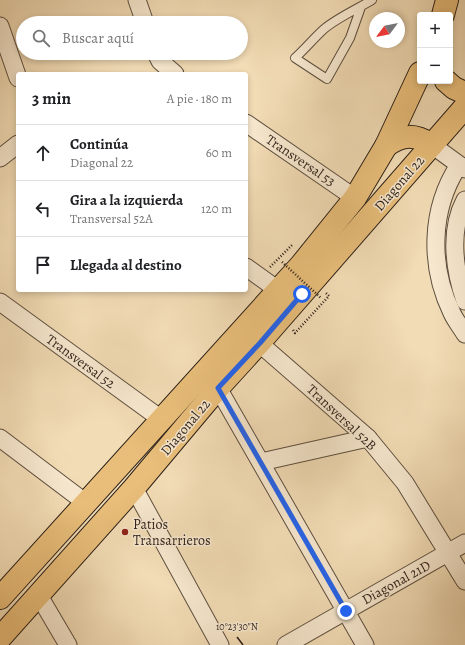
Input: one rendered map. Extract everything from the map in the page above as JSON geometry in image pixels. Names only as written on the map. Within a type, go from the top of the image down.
[{"type":"main road","points":[[444,12],[447,0]]},
{"type":"main road","name":"Diagonal 22","points":[[0,598],[301,265],[355,198],[386,146],[417,79]]},
{"type":"main road","points":[[449,84],[465,93]]},
{"type":"main road","name":"Diagonal 22","points":[[0,638],[134,488],[218,388],[260,343],[465,107]]},
{"type":"main road","points":[[386,146],[394,140],[404,137],[414,137],[432,145]]},
{"type":"street","points":[[139,1],[143,16]]},
{"type":"street","points":[[0,26],[16,72]]},
{"type":"street","points":[[160,60],[173,72]]},
{"type":"street","name":"Transversal 53","points":[[248,124],[355,198]]},
{"type":"street","points":[[432,145],[462,167],[446,187],[441,201],[437,223],[435,250],[437,268],[443,291],[452,313],[465,334]]},
{"type":"street","points":[[0,158],[16,146]]},
{"type":"street","points":[[465,200],[462,205],[456,228],[455,262],[458,282],[465,301]]},
{"type":"street","points":[[248,268],[278,290]]},
{"type":"street","name":"Transversal 52","points":[[0,302],[161,419]]},
{"type":"street","name":"Transversal 52B","points":[[260,343],[368,438],[405,483],[465,581]]},
{"type":"street","points":[[218,388],[365,645]]},
{"type":"street","points":[[0,438],[86,503]]},
{"type":"street","points":[[261,462],[368,438]]},
{"type":"street","points":[[134,488],[220,645]]},
{"type":"street","name":"Diagonal 21D","points":[[286,645],[465,543]]},
{"type":"street","points":[[38,594],[68,645]]},
{"type":"lane","points":[[360,7],[350,38],[327,79],[295,58],[325,28],[360,7],[372,0]]},
{"type":"path","points":[[282,262],[321,298]]},
{"type":"place","name":"Patios Transarrieros","points":[[125,532]]},
{"type":"route","points":[[302,294],[260,343],[218,388],[346,611]]}]
